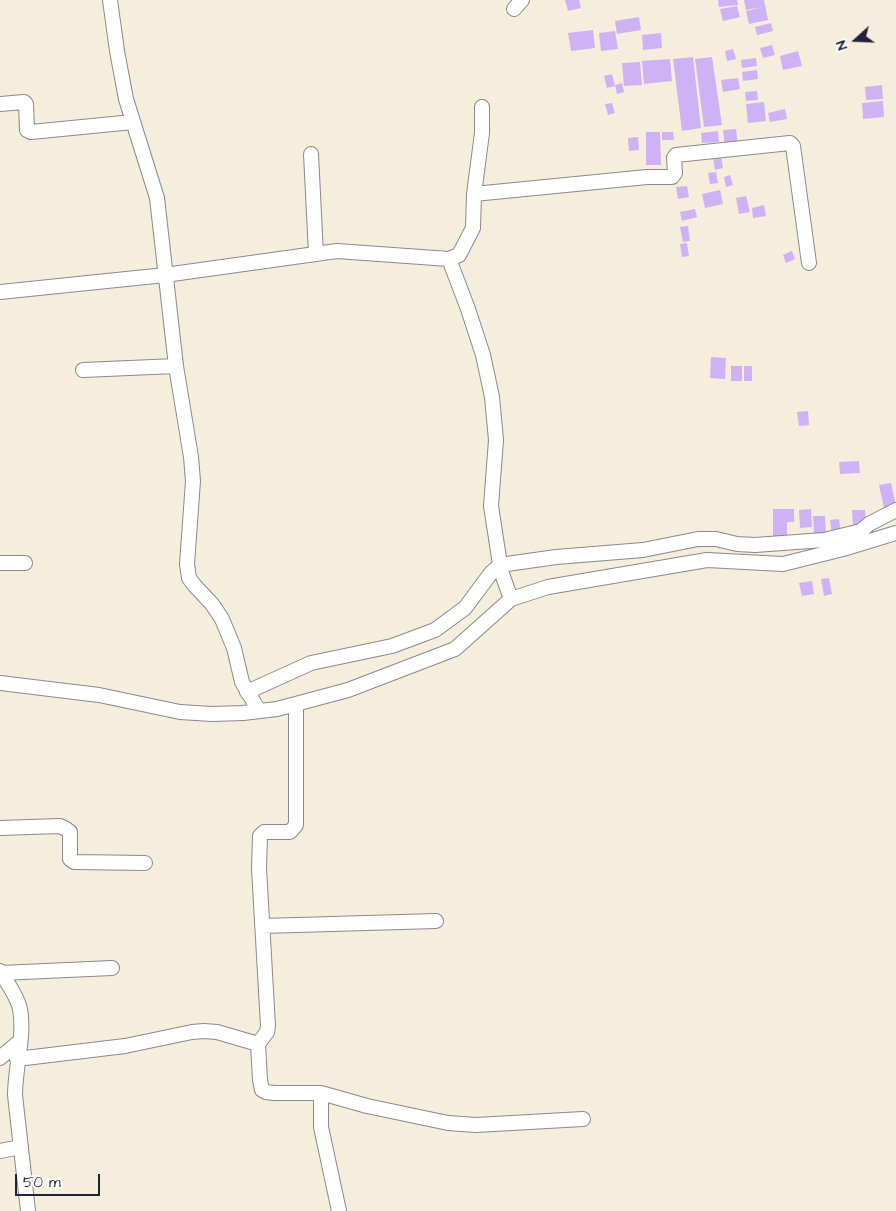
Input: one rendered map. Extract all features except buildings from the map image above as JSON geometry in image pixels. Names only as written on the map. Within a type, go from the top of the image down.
[{"type":"street","points":[[110,0],[121,76],[156,198],[176,366],[191,457],[193,481],[187,564],[190,578],[195,586],[212,604],[222,619],[234,648],[242,682],[259,711]]},
{"type":"street","points":[[0,104],[24,102],[26,104],[27,130],[31,132],[133,122]]},
{"type":"street","points":[[0,292],[165,274],[337,251],[449,259],[459,255],[473,228],[474,194],[482,133],[482,107]]},
{"type":"street","points":[[474,194],[672,177],[676,173],[674,158],[676,154],[790,142],[793,146],[809,263]]},
{"type":"street","points":[[311,154],[316,254]]},
{"type":"street","points":[[449,259],[483,355],[492,397],[496,440],[491,506],[500,565],[511,599]]},
{"type":"street","points":[[83,370],[176,366]]},
{"type":"street","points":[[247,692],[311,663],[392,646],[435,630],[465,608],[491,573],[500,565],[556,557],[643,550],[698,539],[755,545],[824,540],[861,531],[896,510]]},
{"type":"street","points":[[0,684],[99,695],[180,712],[212,714],[277,709],[348,690],[455,648],[511,599],[548,587],[707,560],[784,564],[843,550],[896,533]]},
{"type":"street","points":[[0,563],[25,563]]},
{"type":"street","points":[[296,705],[296,825],[290,832],[264,832],[260,836],[262,926],[268,1026],[267,1032],[258,1044],[262,1090],[274,1093],[304,1092],[321,1094],[448,1123],[476,1125],[583,1119]]},
{"type":"street","points":[[0,828],[60,826],[70,832],[70,859],[74,862],[145,864]]},
{"type":"street","points":[[262,926],[436,921]]},
{"type":"street","points":[[0,972],[112,968]]},
{"type":"street","points":[[0,972],[14,994],[20,1009],[21,1027],[15,1095],[28,1211]]},
{"type":"street","points":[[18,1059],[125,1046],[204,1031],[217,1032],[258,1044]]},
{"type":"street","points":[[0,1058],[20,1042]]},
{"type":"street","points":[[321,1094],[321,1127],[339,1211]]},
{"type":"street","points":[[0,1151],[21,1148]]}]
